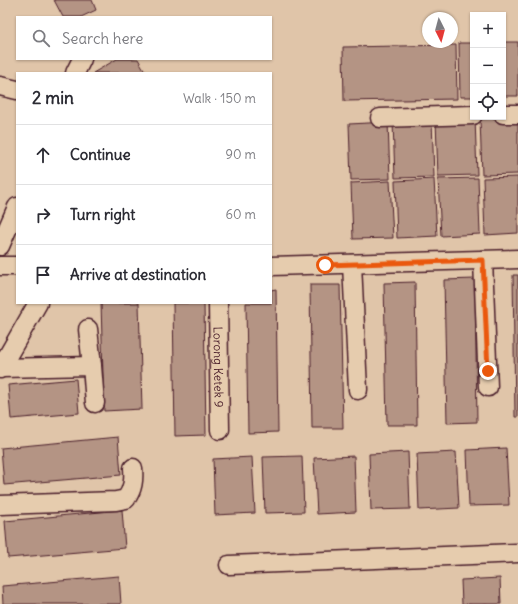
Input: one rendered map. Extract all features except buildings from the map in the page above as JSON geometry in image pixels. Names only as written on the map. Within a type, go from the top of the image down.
[{"type":"street","points":[[76,72],[82,60]]},
{"type":"street","points":[[0,86],[16,90]]},
{"type":"street","points":[[506,114],[518,114]]},
{"type":"street","points":[[380,118],[470,115]]},
{"type":"street","points":[[0,246],[16,209]]},
{"type":"street","points":[[272,266],[518,259]]},
{"type":"street","points":[[483,260],[488,387]]},
{"type":"street","points":[[352,264],[358,390]]},
{"type":"street","points":[[0,266],[16,266]]},
{"type":"street","points":[[0,368],[37,304]]},
{"type":"street","name":"Lorong Ketek 9","points":[[218,304],[220,430]]},
{"type":"street","points":[[88,329],[95,403]]},
{"type":"street","points":[[0,368],[92,366]]},
{"type":"street","points":[[0,505],[116,501],[126,499],[132,491],[134,480],[133,468]]},
{"type":"street","points":[[229,565],[518,553]]},
{"type":"route","points":[[325,265],[483,260],[488,371]]}]
